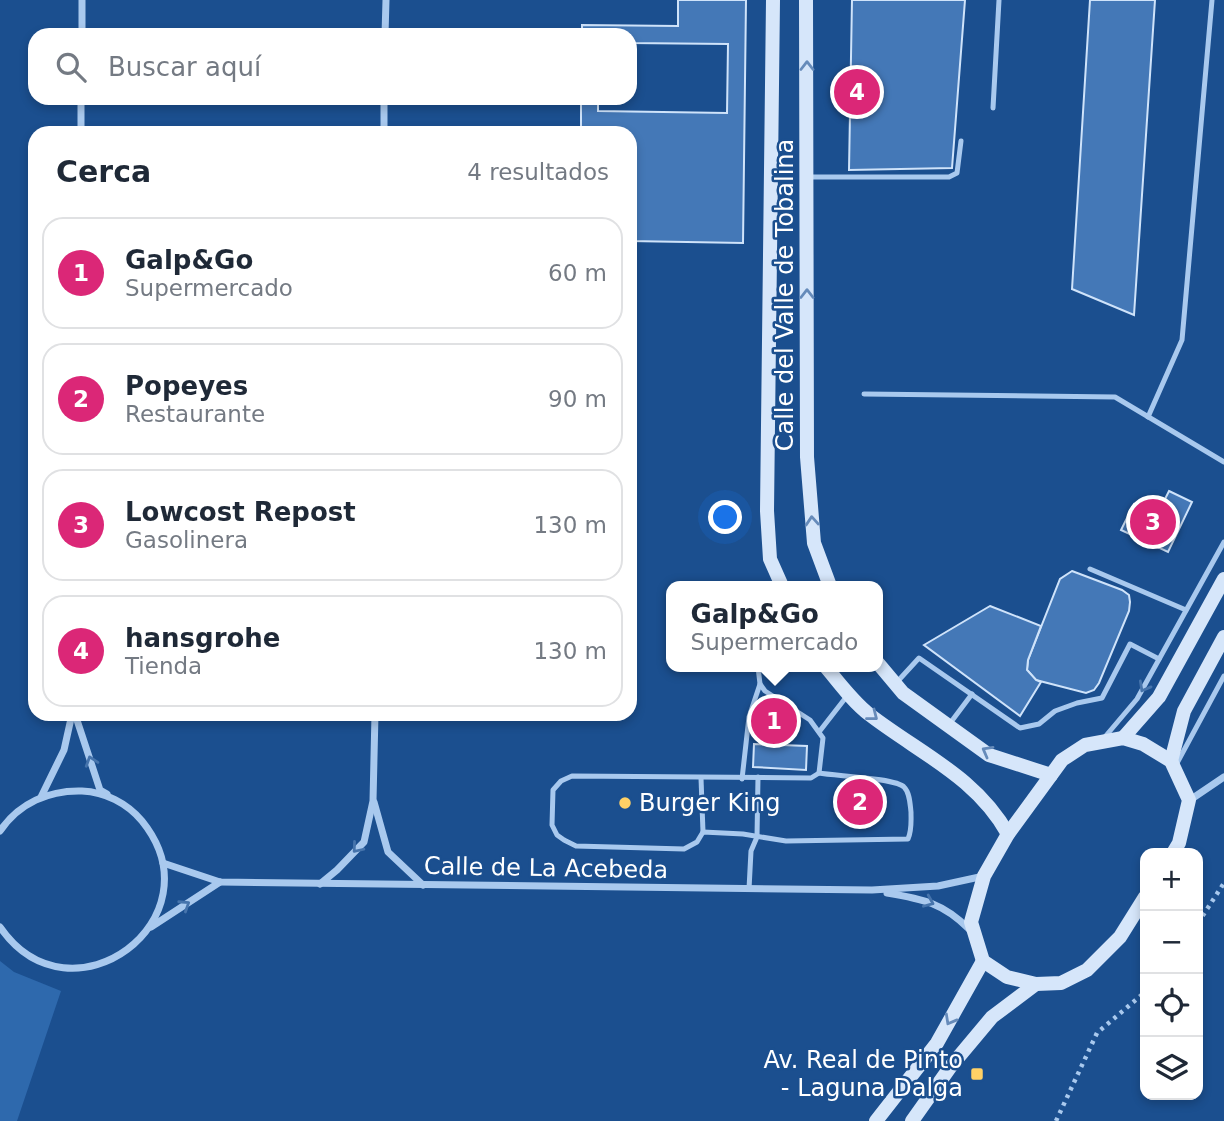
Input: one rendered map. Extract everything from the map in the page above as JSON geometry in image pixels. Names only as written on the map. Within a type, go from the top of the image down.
[{"type":"main road","name":"Calle del Valle de Tobalina","points":[[773,0],[767,511],[770,559],[780,581]]},
{"type":"main road","name":"Calle del Valle de Tobalina","points":[[806,0],[807,457],[814,543],[828,581]]},
{"type":"main road","points":[[1123,738],[1159,697],[1224,579]]},
{"type":"main road","points":[[1173,764],[1184,710],[1224,637]]},
{"type":"main road","points":[[883,669],[903,693],[989,755],[1051,775]]},
{"type":"main road","points":[[831,672],[867,713],[972,787],[996,812],[1008,834]]},
{"type":"main road","points":[[1140,905],[1120,937],[1087,971],[1061,982],[1036,984],[1007,977],[983,961],[971,922],[984,876],[1008,834],[1062,760],[1085,745],[1123,738],[1143,744],[1173,764],[1189,800],[1176,848]]},
{"type":"main road","points":[[876,1121],[937,1043],[983,961]]},
{"type":"main road","points":[[912,1121],[951,1066],[992,1017],[1036,984]]},
{"type":"street","points":[[82,0],[82,28]]},
{"type":"street","points":[[385,28],[386,0]]},
{"type":"street","points":[[81,105],[81,126]]},
{"type":"street","points":[[384,105],[384,126]]},
{"type":"street","points":[[41,797],[64,750],[72,721]]},
{"type":"street","points":[[76,721],[100,790],[135,813],[152,834],[163,863],[164,886],[159,909],[150,928]]},
{"type":"street","points":[[320,884],[363,842],[373,801],[375,721]]},
{"type":"street","points":[[1189,800],[1224,777]]},
{"type":"street","points":[[0,822],[41,797],[66,791],[93,792],[117,800]]},
{"type":"street","points":[[373,801],[388,852],[424,886]]},
{"type":"street","points":[[0,831],[16,812]]},
{"type":"street","name":"Calle de La Acebeda","points":[[163,863],[220,882],[424,886],[872,890],[938,886],[984,876]]},
{"type":"street","points":[[0,927],[25,953],[45,963],[68,968],[94,966],[116,959],[135,945],[150,928],[220,882]]},
{"type":"street","name":"Calle de La Acebeda","points":[[872,890],[919,898],[952,913],[975,935]]},
{"type":"lane","points":[[993,108],[999,0]]},
{"type":"lane","points":[[1148,417],[1182,340],[1212,0]]},
{"type":"lane","points":[[807,177],[949,177],[957,173],[961,141]]},
{"type":"lane","points":[[864,394],[1115,397],[1224,462]]},
{"type":"lane","points":[[1101,742],[1137,699],[1224,542]]},
{"type":"lane","points":[[1090,569],[1186,610]]},
{"type":"lane","points":[[895,684],[919,657],[1020,728],[1039,724],[1055,711],[1102,698],[1130,644],[1159,659]]},
{"type":"lane","points":[[742,779],[749,717],[760,684],[759,672]]},
{"type":"lane","points":[[1173,764],[1224,676]]},
{"type":"lane","points":[[760,684],[765,691],[810,720],[823,738],[819,773]]},
{"type":"lane","points":[[819,732],[849,693]]},
{"type":"lane","points":[[948,726],[972,694]]},
{"type":"lane","points":[[701,778],[703,832],[696,842],[684,849],[576,846],[557,835],[552,825],[553,790],[561,781],[572,776],[701,778],[742,779],[811,778],[819,773],[889,780],[902,784],[909,793],[911,808],[911,831],[908,839],[786,841],[703,832]]},
{"type":"lane","points":[[749,889],[751,851],[757,836],[758,777]]},
{"type":"path","points":[[1203,915],[1224,883]]},
{"type":"path","points":[[1056,1121],[1097,1033],[1140,996]]},
{"type":"shaded area","points":[[0,961],[14,972],[61,991],[17,1121],[0,1121]]},
{"type":"building","points":[[678,0],[746,0],[743,243],[637,241],[637,126],[581,126],[581,105],[598,105],[598,111],[727,113],[728,44],[637,43],[637,28],[582,28],[582,25],[678,26]]},
{"type":"building","points":[[852,0],[965,0],[952,168],[849,170]]},
{"type":"building","points":[[1090,0],[1155,0],[1134,315],[1072,289]]},
{"type":"building","points":[[1169,491],[1192,502],[1168,552],[1121,530],[1134,504],[1157,515]]},
{"type":"building","points":[[1072,571],[1122,590],[1129,595],[1130,602],[1129,611],[1099,683],[1094,690],[1086,693],[1036,680],[1027,670],[1028,660],[1060,579]]},
{"type":"building","points":[[990,606],[1041,626],[1027,670],[1041,682],[1020,716],[924,645]]},
{"type":"building","points":[[765,714],[776,714],[791,727],[791,735],[765,735]]},
{"type":"building","points":[[754,744],[807,746],[806,770],[753,767]]},
{"type":"place","name":"hansgrohe","points":[[857,92]]},
{"type":"place","name":"Lowcost Repost","points":[[1153,522]]},
{"type":"place","name":"Galp&Go","points":[[774,721]]},
{"type":"place","name":"Popeyes","points":[[860,802]]},
{"type":"place","name":"Burger King","points":[[625,803]]},
{"type":"place","name":"Av. Real de Pinto - Laguna Dalga","points":[[977,1074]]}]
